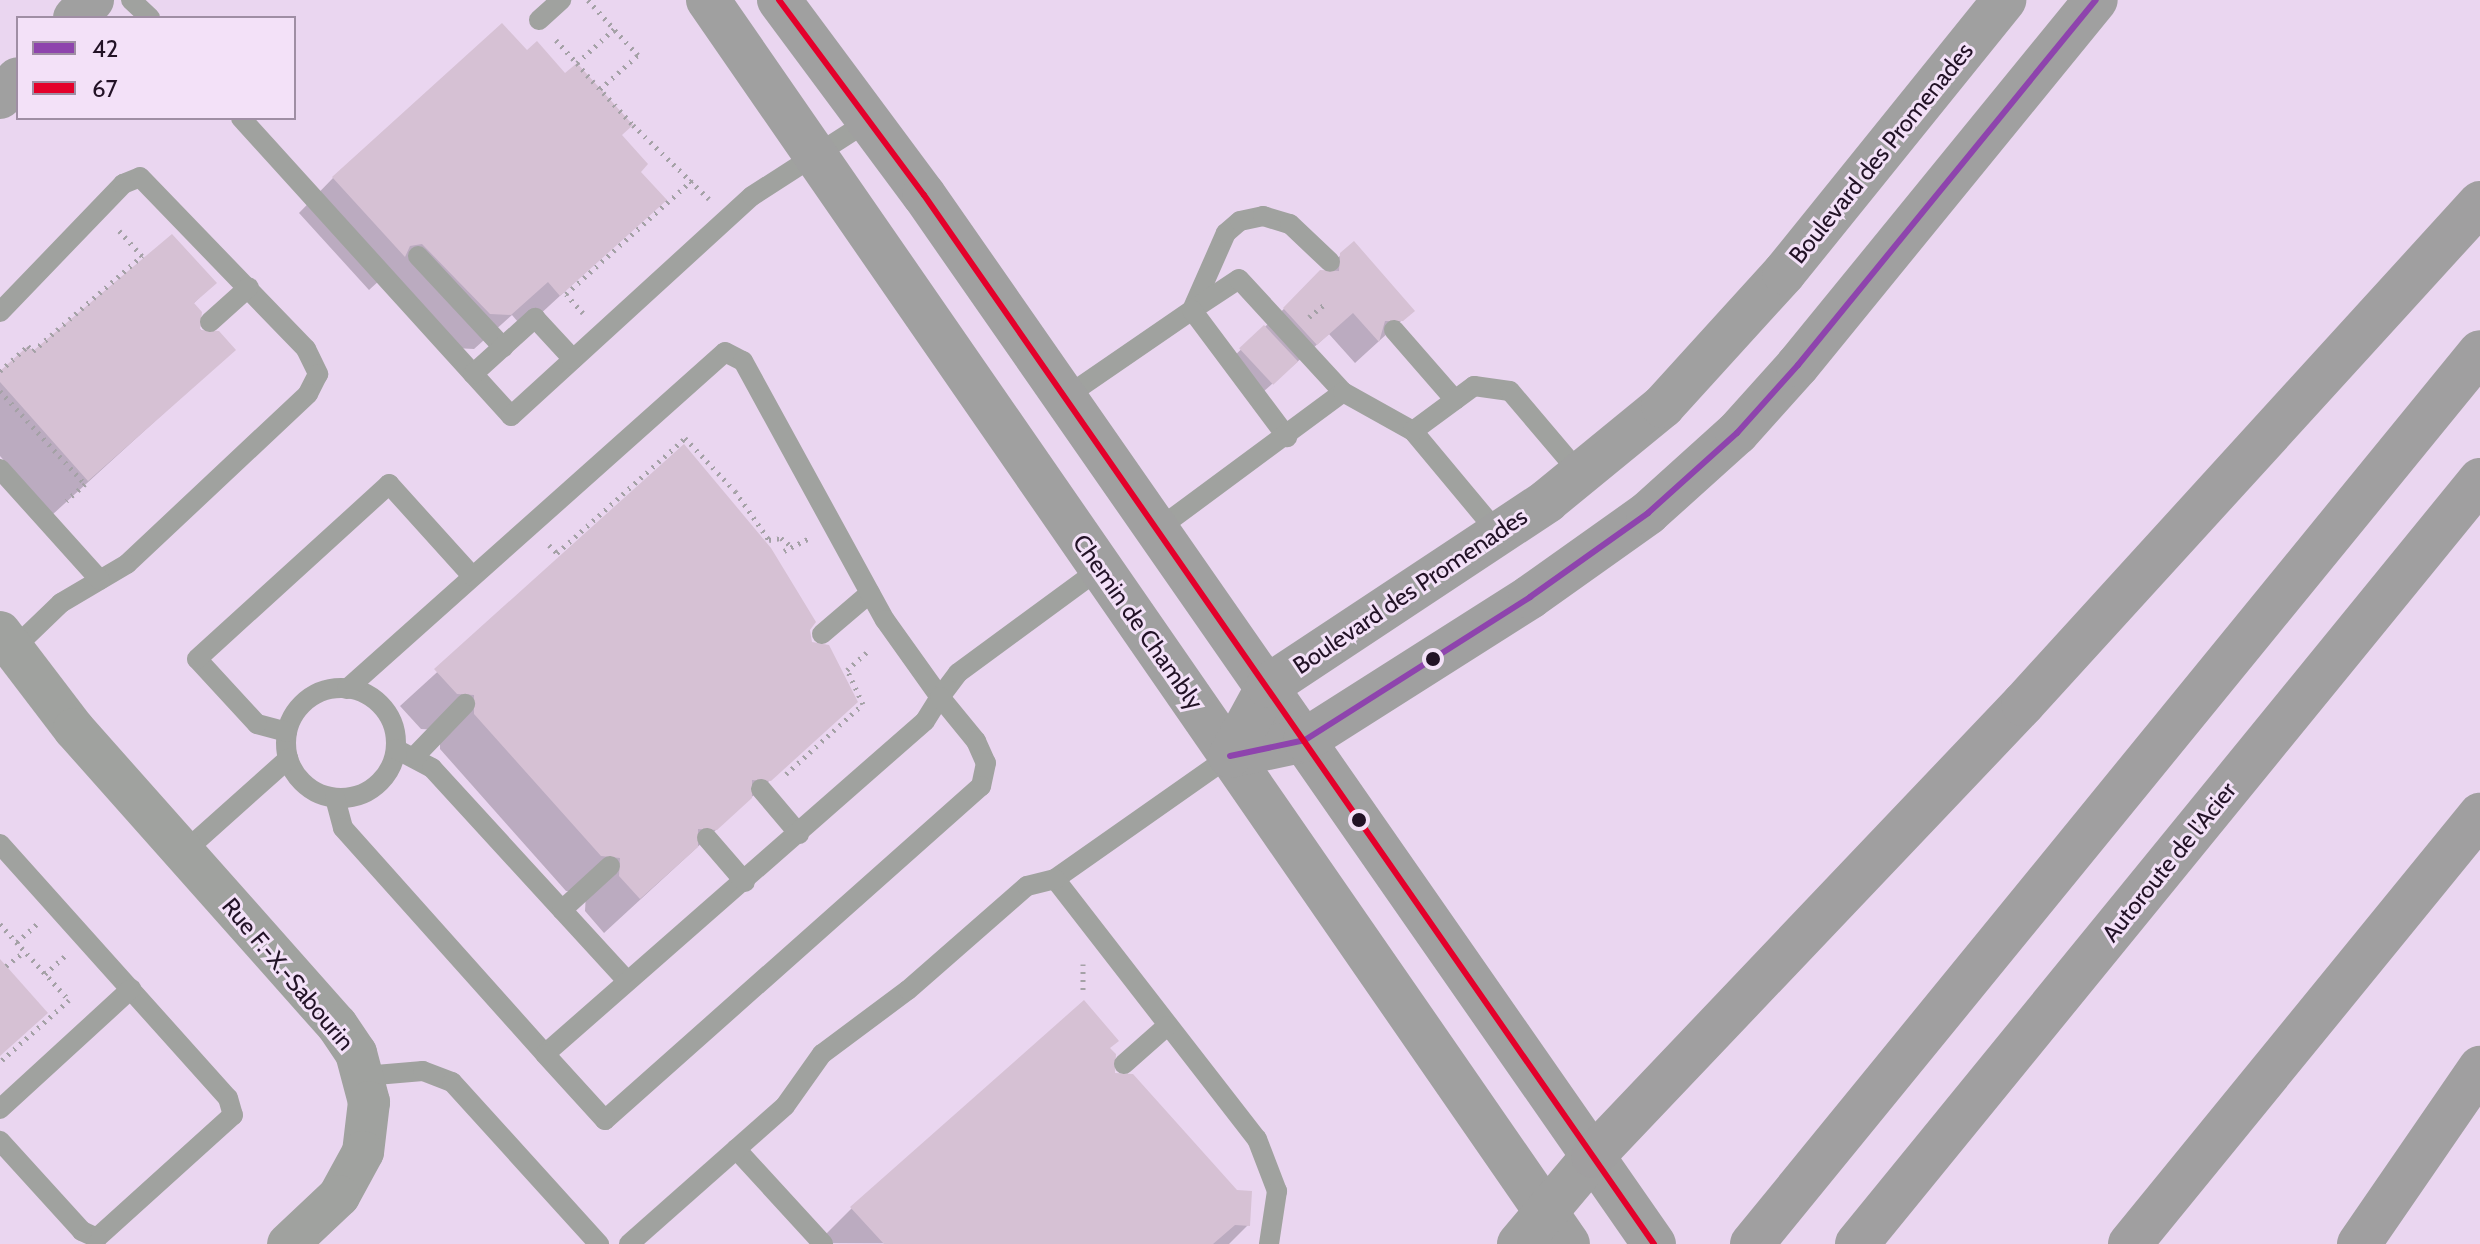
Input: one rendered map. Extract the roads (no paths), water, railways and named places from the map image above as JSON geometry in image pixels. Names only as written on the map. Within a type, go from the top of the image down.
[{"type":"highway","points":[[1593,1156],[2023,704],[2480,203]]},
{"type":"highway","points":[[1752,1244],[2480,352]]},
{"type":"highway","name":"Autoroute de l'Acier","points":[[1857,1244],[2480,480]]},
{"type":"highway","points":[[2130,1244],[2480,815]]},
{"type":"highway","points":[[2359,1244],[2480,1068]]},
{"type":"street","points":[[77,16],[92,0]]},
{"type":"street","name":"Chemin de Chambly","points":[[708,0],[1230,756],[1544,1233]]},
{"type":"street","points":[[779,0],[870,120],[1158,529],[1654,1244]]},
{"type":"street","name":"Boulevard des Promenades","points":[[1230,756],[1268,686],[1582,476],[1632,436],[1726,340],[2004,0]]},
{"type":"street","points":[[1230,756],[1305,740],[1587,559],[1707,461],[1806,355],[2096,0]]},
{"type":"street","points":[[0,97],[16,81]]},
{"type":"street","name":"Rue F.-X.-Sabourin","points":[[3,656],[74,729],[337,1025],[364,1076],[370,1119],[357,1168],[339,1196],[288,1244]]},
{"type":"street","points":[[1544,1233],[1593,1156]]},
{"type":"lane","points":[[131,0],[148,16]]},
{"type":"lane","points":[[539,20],[561,0]]},
{"type":"lane","points":[[243,120],[511,416],[752,196],[870,120]]},
{"type":"lane","points":[[0,312],[134,177],[150,183],[314,359],[313,389],[127,564],[61,603],[3,656]]},
{"type":"lane","points":[[1192,310],[1226,233],[1240,221],[1263,216],[1290,224],[1330,262]]},
{"type":"lane","points":[[418,256],[503,347]]},
{"type":"lane","points":[[1064,398],[1239,279],[1343,392],[1413,431],[1498,533]]},
{"type":"lane","points":[[210,322],[249,287]]},
{"type":"lane","points":[[1192,310],[1287,437]]},
{"type":"lane","points":[[473,374],[535,318],[573,359]]},
{"type":"lane","points":[[1394,330],[1455,400]]},
{"type":"lane","points":[[335,798],[343,828],[605,1120],[981,786],[986,772],[983,753],[940,697],[870,593],[743,361],[730,352],[715,357],[347,689]]},
{"type":"lane","points":[[1413,431],[1474,386],[1510,391],[1582,476]]},
{"type":"lane","points":[[1158,529],[1287,437],[1343,392]]},
{"type":"lane","points":[[0,469],[100,580]]},
{"type":"lane","points":[[287,732],[257,724],[197,659],[389,484],[472,576]]},
{"type":"lane","points":[[545,1054],[745,882],[925,721],[958,673],[1101,568]]},
{"type":"lane","points":[[822,634],[870,593]]},
{"type":"lane","points":[[347,689],[381,706],[394,731],[396,749],[385,776],[372,789],[335,798],[309,788],[288,759],[287,732],[305,702],[329,690],[347,689]]},
{"type":"lane","points":[[416,755],[465,704]]},
{"type":"lane","points":[[396,749],[416,755],[627,981]]},
{"type":"lane","points":[[629,1244],[785,1106],[822,1054],[908,990],[1027,886],[1055,879],[1230,756]]},
{"type":"lane","points":[[184,852],[288,759]]},
{"type":"lane","points":[[761,789],[799,834]]},
{"type":"lane","points":[[707,838],[745,882]]},
{"type":"lane","points":[[0,844],[228,1098],[233,1115],[227,1126],[97,1238],[82,1231],[0,1141]]},
{"type":"lane","points":[[562,910],[610,866]]},
{"type":"lane","points":[[1055,879],[1257,1139],[1270,1163],[1277,1214],[1269,1244]]},
{"type":"lane","points":[[0,1109],[131,989]]},
{"type":"lane","points":[[1124,1064],[1167,1026]]},
{"type":"lane","points":[[364,1076],[423,1071],[452,1082],[599,1244]]},
{"type":"lane","points":[[736,1149],[823,1244]]}]
